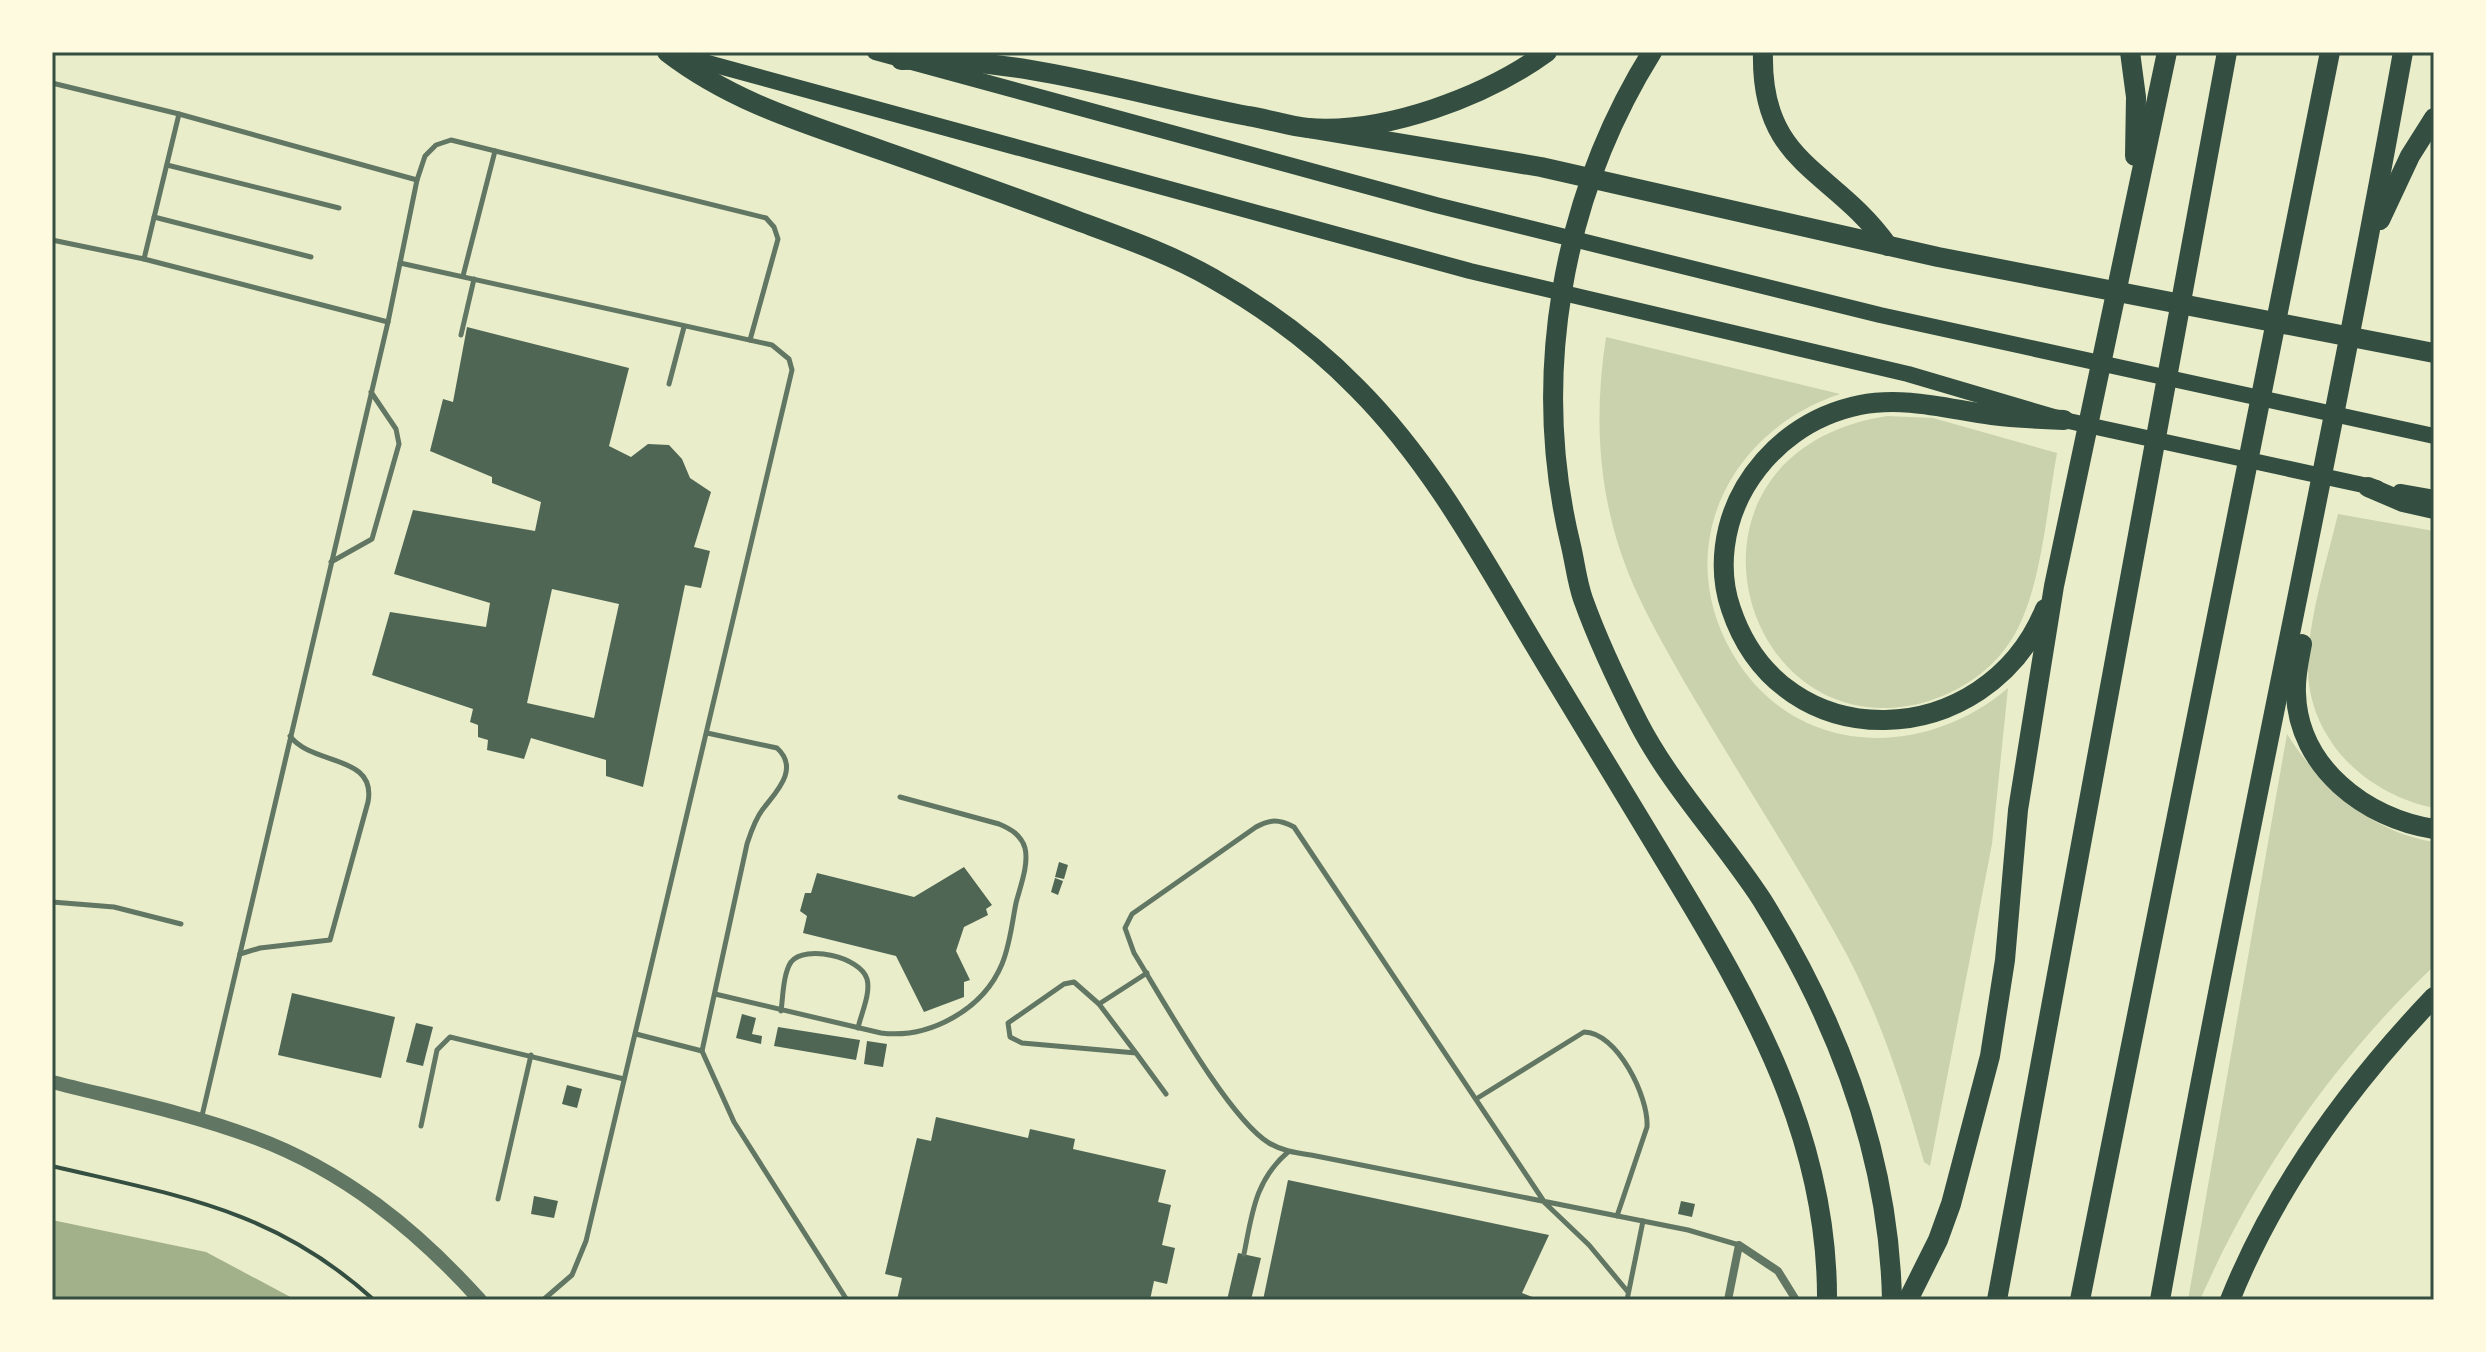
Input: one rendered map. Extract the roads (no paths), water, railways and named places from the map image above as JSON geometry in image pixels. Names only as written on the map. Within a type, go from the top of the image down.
[{"type":"highway","points":[[667,52],[704,79],[767,110],[1167,255],[1210,277],[1287,327],[1358,389],[1417,460],[1471,538],[1752,1008],[1785,1081],[1805,1151],[1820,1223],[1827,1300]]},
{"type":"highway","points":[[1308,128],[1373,124],[1453,103],[1547,52]]},
{"type":"highway","points":[[1652,52],[1599,160],[1566,267],[1551,397],[1556,462],[1567,532],[1582,598],[1639,723],[1762,901],[1804,975],[1841,1054],[1857,1095],[1877,1167],[1892,1300]]},
{"type":"highway","points":[[1763,52],[1762,82],[1782,138],[1800,163],[1852,202],[1895,248]]},
{"type":"highway","points":[[2130,52],[2136,97],[2135,191]]},
{"type":"highway","points":[[1908,1300],[1938,1240],[1951,1204],[1987,1068],[2005,960],[2018,810],[2054,586],[2135,191],[2167,52]]},
{"type":"highway","points":[[1997,1300],[2227,52]]},
{"type":"highway","points":[[2080,1300],[2330,52]]},
{"type":"highway","points":[[2160,1300],[2251,826],[2313,533],[2403,52]]},
{"type":"highway","points":[[901,60],[959,60],[1016,67],[1308,128],[1541,167],[1895,248],[2434,353]]},
{"type":"highway","points":[[2368,245],[2410,156],[2434,118]]},
{"type":"highway","points":[[2054,586],[2035,628],[2008,666],[1966,699],[1924,716],[1879,721],[1829,713],[1782,686],[1746,645],[1729,604],[1723,561],[1728,528],[1740,496],[1766,458],[1800,428],[1839,410],[1885,402],[2064,420]]},
{"type":"highway","points":[[2368,487],[2403,502],[2434,509]]},
{"type":"highway","points":[[2313,533],[2314,572],[2296,690],[2307,740],[2329,774],[2363,804],[2405,823],[2434,829]]},
{"type":"highway","points":[[2230,1300],[2260,1236],[2313,1142],[2360,1078],[2434,997]]},
{"type":"main road","points":[[667,52],[1470,271],[1908,374],[2064,420],[2368,487],[2434,498]]},
{"type":"main road","points":[[875,52],[1436,205],[1880,315],[2434,436]]},
{"type":"street","points":[[52,1082],[201,1121],[295,1155],[349,1185],[411,1230],[480,1300]]},
{"type":"street","points":[[1728,1300],[1739,1245],[1778,1271],[1796,1300]]},
{"type":"lane","points":[[52,83],[179,114],[417,180]]},
{"type":"lane","points":[[144,259],[179,114]]},
{"type":"lane","points":[[201,1121],[425,156],[436,145],[451,140],[766,218],[774,227],[778,239],[750,340]]},
{"type":"lane","points":[[463,276],[495,151]]},
{"type":"lane","points":[[167,165],[339,208]]},
{"type":"lane","points":[[154,217],[311,257]]},
{"type":"lane","points":[[52,240],[144,259],[388,322]]},
{"type":"lane","points":[[400,263],[750,340],[782,350],[792,370],[636,1034],[580,1258],[560,1289],[543,1300]]},
{"type":"lane","points":[[461,335],[474,279]]},
{"type":"lane","points":[[669,384],[684,327]]},
{"type":"lane","points":[[330,562],[372,539],[397,451],[396,429],[370,391]]},
{"type":"lane","points":[[707,733],[777,748],[782,753],[787,770],[779,790],[762,809],[750,835],[702,1051],[724,1104],[749,1148],[847,1300]]},
{"type":"lane","points":[[239,954],[271,946],[330,940],[368,802],[367,779],[360,770],[308,751],[290,736]]},
{"type":"lane","points":[[715,994],[858,1028],[913,1034],[949,1019],[980,995],[997,974],[1004,957],[1024,866],[1022,841],[1006,827],[900,797]]},
{"type":"lane","points":[[1628,1292],[1589,1245],[1545,1203],[1294,827],[1282,821],[1268,821],[1256,827],[1132,914],[1125,928],[1127,941],[1237,1112],[1251,1129],[1288,1152],[1545,1203],[1643,1221],[1739,1245]]},
{"type":"lane","points":[[52,902],[97,904],[181,924]]},
{"type":"lane","points":[[781,1011],[790,964],[801,955],[816,954],[852,963],[863,971],[867,991],[858,1028]]},
{"type":"lane","points":[[1099,1004],[1147,973]]},
{"type":"lane","points":[[1136,1053],[1022,1043],[1015,1041],[1007,1030],[1012,1017],[1069,982],[1080,983],[1099,1004],[1136,1053],[1166,1094]]},
{"type":"lane","points":[[1476,1099],[1584,1032],[1597,1032],[1607,1038],[1644,1097],[1648,1112],[1647,1127],[1617,1216]]},
{"type":"lane","points":[[636,1034],[702,1051]]},
{"type":"lane","points":[[421,1126],[437,1050],[445,1040],[461,1038],[624,1079]]},
{"type":"lane","points":[[498,1199],[531,1055]]},
{"type":"lane","points":[[1244,1254],[1258,1187],[1270,1167],[1288,1152]]},
{"type":"lane","points":[[1627,1300],[1643,1221]]}]
